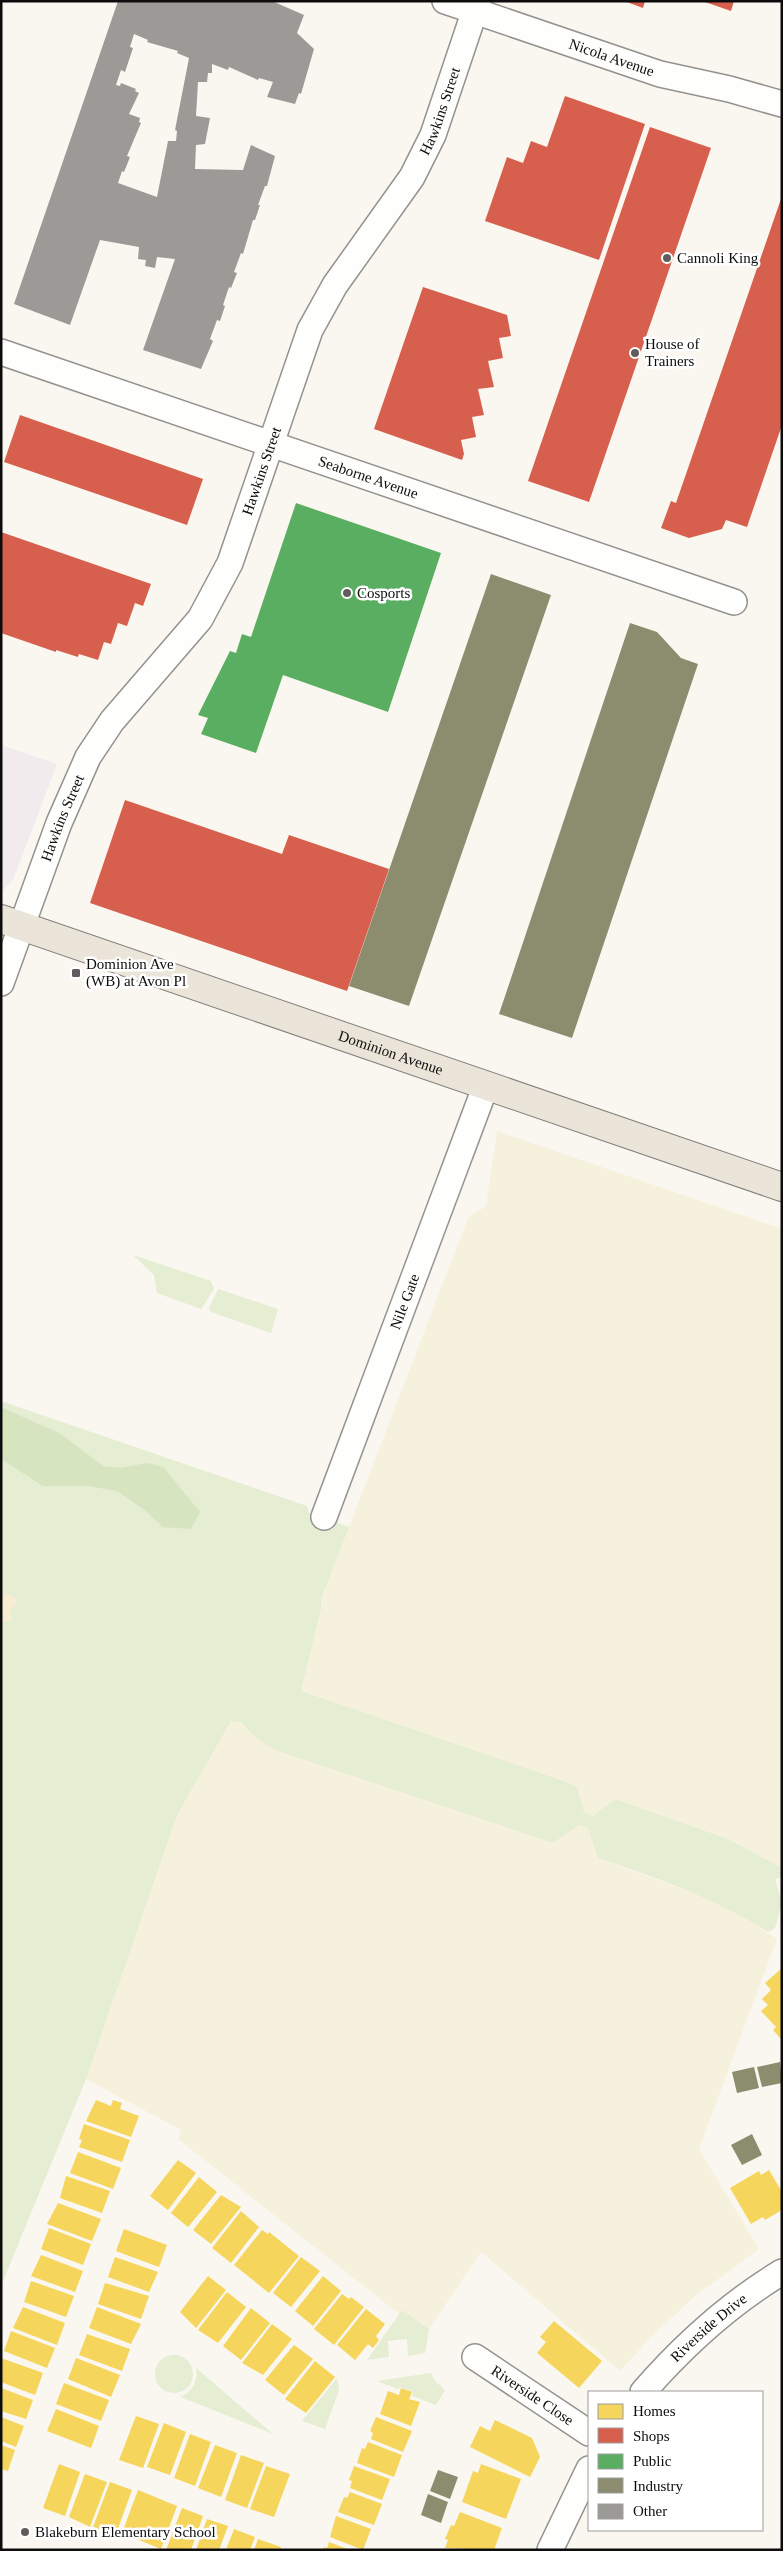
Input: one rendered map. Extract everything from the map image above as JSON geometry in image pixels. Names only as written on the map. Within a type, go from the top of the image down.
[{"type":"main road","name":"Dominion Avenue","points":[[12,922],[782,1187]]},
{"type":"street","name":"Nicola Avenue","points":[[445,1],[476,6],[660,74],[729,89],[782,104]]},
{"type":"street","name":"Hawkins Street","points":[[1,983],[12,922],[88,757],[112,721],[200,619],[230,563],[310,330],[335,285],[412,177],[433,135],[476,6]]},
{"type":"street","name":"Seaborne Avenue","points":[[1,352],[734,602]]},
{"type":"street","name":"Nile Gate","points":[[324,1517],[486,1085]]},
{"type":"street","name":"Riverside Drive","points":[[644,2391],[680,2352],[711,2324],[746,2296],[782,2272]]},
{"type":"street","name":"Riverside Close","points":[[475,2357],[588,2432]]},
{"type":"street","points":[[550,2550],[588,2471]]},
{"type":"shaded area","points":[[1,745],[57,764],[13,880],[1,892]]},
{"type":"shaded area","points":[[497,1131],[782,1229],[782,1868],[728,1839],[615,1799],[593,1816],[584,1812],[577,1787],[301,1691],[321,1609],[321,1599],[468,1218],[486,1206]]},
{"type":"shaded area","points":[[231,1721],[241,1722],[257,1739],[275,1750],[553,1843],[579,1825],[588,1828],[598,1858],[701,1896],[733,1910],[777,1939],[699,2149],[759,2249],[694,2297],[652,2336],[620,2371],[481,2252],[429,2329],[402,2310],[399,2314],[178,2139],[181,2130],[86,2079],[177,1815]]},
{"type":"green space","points":[[133,1255],[211,1281],[214,1289],[201,1309],[157,1293],[154,1275]]},
{"type":"green space","points":[[218,1289],[278,1309],[271,1333],[211,1312],[209,1308]]},
{"type":"green space","points":[[1,1401],[307,1506],[309,1513],[349,1527],[321,1599],[321,1609],[301,1691],[569,1783],[577,1787],[584,1812],[593,1816],[615,1799],[728,1839],[782,1868],[782,1877],[775,1879],[782,1903],[775,1928],[768,1932],[706,1899],[664,1881],[598,1858],[588,1828],[579,1825],[553,1843],[275,1750],[257,1739],[241,1722],[231,1721],[177,1815],[86,2079],[1,2286]]},
{"type":"green space","points":[[1,1407],[61,1434],[103,1466],[120,1468],[147,1463],[163,1467],[200,1512],[191,1529],[163,1527],[146,1511],[117,1491],[88,1486],[43,1486],[1,1459]]},
{"type":"green space","points":[[402,2310],[429,2329],[425,2353],[408,2356],[407,2339],[388,2341],[389,2357],[367,2360]]},
{"type":"green space","points":[[174,2355],[187,2361],[193,2374],[187,2387],[174,2393],[161,2387],[155,2374],[161,2361]]},
{"type":"green space","points":[[196,2368],[273,2434],[181,2397],[194,2385]]},
{"type":"green space","points":[[431,2373],[435,2381],[445,2390],[436,2405],[412,2396],[413,2392],[401,2387],[398,2389],[377,2381]]},
{"type":"green space","points":[[337,2378],[339,2390],[325,2429],[302,2421]]},
{"type":"sand","points":[[8,1594],[15,1598],[17,1603],[10,1611],[12,1621],[1,1622],[1,1596]]},
{"type":"building: Homes","points":[[782,1968],[782,2040],[773,2030],[776,2027],[761,2011],[768,2005],[762,1999],[771,1990],[765,1983]]},
{"type":"building: Homes","points":[[96,2100],[111,2106],[113,2100],[122,2103],[120,2109],[139,2116],[131,2137],[86,2121]]},
{"type":"building: Homes","points":[[84,2124],[130,2140],[122,2162],[79,2147],[82,2140],[79,2139]]},
{"type":"building: Homes","points":[[78,2152],[121,2168],[113,2189],[70,2173]]},
{"type":"building: Homes","points":[[178,2160],[196,2173],[168,2210],[150,2196]]},
{"type":"building: Homes","points":[[769,2170],[782,2192],[782,2210],[765,2220],[763,2217],[751,2224],[730,2188],[759,2171],[761,2175]]},
{"type":"building: Homes","points":[[66,2176],[110,2191],[102,2213],[60,2198]]},
{"type":"building: Homes","points":[[199,2177],[217,2192],[188,2227],[171,2213]]},
{"type":"building: Homes","points":[[221,2195],[241,2207],[211,2244],[193,2230]]},
{"type":"building: Homes","points":[[58,2203],[101,2219],[92,2241],[47,2224]]},
{"type":"building: Homes","points":[[241,2211],[259,2227],[231,2263],[212,2248]]},
{"type":"building: Homes","points":[[49,2228],[91,2244],[83,2265],[41,2249]]},
{"type":"building: Homes","points":[[124,2229],[167,2245],[159,2267],[116,2251]]},
{"type":"building: Homes","points":[[262,2230],[268,2234],[269,2232],[299,2256],[269,2293],[234,2265]]},
{"type":"building: Homes","points":[[41,2255],[83,2271],[75,2292],[31,2276]]},
{"type":"building: Homes","points":[[115,2257],[158,2272],[149,2292],[108,2277]]},
{"type":"building: Homes","points":[[301,2257],[320,2271],[291,2307],[273,2293]]},
{"type":"building: Homes","points":[[208,2276],[226,2290],[196,2328],[180,2312]]},
{"type":"building: Homes","points":[[323,2276],[341,2291],[313,2326],[295,2311]]},
{"type":"building: Homes","points":[[31,2281],[74,2296],[66,2317],[24,2302]]},
{"type":"building: Homes","points":[[105,2283],[149,2296],[141,2319],[98,2304]]},
{"type":"building: Homes","points":[[227,2292],[246,2307],[218,2343],[198,2330]]},
{"type":"building: Homes","points":[[342,2294],[349,2299],[351,2297],[364,2307],[334,2345],[314,2329]]},
{"type":"building: Homes","points":[[23,2307],[65,2323],[57,2345],[13,2328]]},
{"type":"building: Homes","points":[[97,2307],[141,2324],[131,2344],[89,2328]]},
{"type":"building: Homes","points":[[251,2308],[270,2323],[241,2360],[223,2346]]},
{"type":"building: Homes","points":[[366,2309],[385,2324],[376,2336],[379,2340],[373,2348],[368,2344],[355,2360],[337,2345]]},
{"type":"building: Homes","points":[[554,2321],[602,2361],[579,2388],[537,2353],[546,2342],[540,2337]]},
{"type":"building: Homes","points":[[272,2324],[292,2339],[263,2375],[242,2363]]},
{"type":"building: Homes","points":[[11,2331],[55,2348],[47,2368],[4,2351]]},
{"type":"building: Homes","points":[[87,2334],[130,2349],[122,2371],[79,2355]]},
{"type":"building: Homes","points":[[294,2345],[313,2359],[284,2395],[265,2380]]},
{"type":"building: Homes","points":[[1,2358],[43,2373],[35,2395],[1,2382]]},
{"type":"building: Homes","points":[[76,2358],[120,2375],[111,2397],[68,2379]]},
{"type":"building: Homes","points":[[315,2361],[335,2377],[306,2413],[285,2399]]},
{"type":"building: Homes","points":[[64,2383],[109,2400],[101,2421],[56,2404]]},
{"type":"building: Homes","points":[[1,2388],[33,2400],[26,2419],[1,2411]]},
{"type":"building: Homes","points":[[401,2388],[412,2392],[409,2399],[420,2402],[411,2426],[380,2414],[388,2391],[399,2395]]},
{"type":"building: Homes","points":[[56,2409],[99,2426],[91,2448],[47,2431]]},
{"type":"building: Homes","points":[[136,2416],[159,2424],[143,2468],[119,2460]]},
{"type":"building: Homes","points":[[1,2417],[24,2426],[16,2447],[1,2441]]},
{"type":"building: Homes","points":[[376,2417],[412,2431],[403,2452],[371,2439],[373,2433],[370,2431]]},
{"type":"building: Homes","points":[[495,2420],[532,2438],[540,2457],[530,2477],[470,2447],[480,2426],[490,2431]]},
{"type":"building: Homes","points":[[164,2423],[186,2432],[170,2475],[147,2467]]},
{"type":"building: Homes","points":[[190,2434],[211,2442],[195,2486],[174,2478]]},
{"type":"building: Homes","points":[[368,2442],[402,2455],[394,2477],[357,2463],[362,2448],[365,2449]]},
{"type":"building: Homes","points":[[1,2445],[15,2450],[8,2471],[1,2469]]},
{"type":"building: Homes","points":[[215,2445],[237,2453],[221,2497],[198,2488]]},
{"type":"building: Homes","points":[[241,2455],[264,2463],[247,2508],[225,2500]]},
{"type":"building: Homes","points":[[59,2464],[80,2472],[65,2516],[43,2508]]},
{"type":"building: Homes","points":[[481,2464],[521,2479],[506,2519],[462,2502],[473,2471],[478,2473]]},
{"type":"building: Homes","points":[[266,2466],[290,2474],[274,2517],[250,2509]]},
{"type":"building: Homes","points":[[354,2466],[390,2479],[382,2500],[350,2488],[352,2481],[349,2480]]},
{"type":"building: Homes","points":[[85,2474],[107,2482],[90,2527],[69,2517]]},
{"type":"building: Homes","points":[[110,2482],[132,2490],[116,2534],[93,2527]]},
{"type":"building: Homes","points":[[138,2490],[177,2506],[161,2549],[122,2533]]},
{"type":"building: Homes","points":[[350,2492],[382,2504],[374,2525],[338,2512],[344,2497],[347,2498]]},
{"type":"building: Homes","points":[[182,2508],[203,2516],[191,2550],[166,2550]]},
{"type":"building: Homes","points":[[460,2512],[502,2528],[494,2550],[445,2548],[448,2540],[445,2539],[451,2525],[454,2526]]},
{"type":"building: Homes","points":[[336,2516],[371,2529],[363,2550],[330,2537]]},
{"type":"building: Homes","points":[[207,2519],[228,2526],[219,2550],[196,2550]]},
{"type":"building: Homes","points":[[234,2529],[255,2537],[250,2550],[226,2550]]},
{"type":"building: Homes","points":[[258,2539],[281,2547],[280,2550],[254,2550]]},
{"type":"building: Homes","points":[[329,2542],[350,2550],[323,2550],[324,2547],[327,2548]]},
{"type":"building: Shops","points":[[624,1],[645,1],[643,8]]},
{"type":"building: Shops","points":[[702,1],[734,1],[731,11]]},
{"type":"building: Shops","points":[[565,96],[645,124],[599,260],[485,221],[507,157],[523,163],[531,141],[547,147]]},
{"type":"building: Shops","points":[[650,127],[711,148],[589,502],[528,481]]},
{"type":"building: Shops","points":[[782,196],[782,425],[747,527],[726,520],[722,529],[689,538],[661,528],[671,501],[676,503]]},
{"type":"building: Shops","points":[[423,287],[507,315],[511,336],[499,338],[503,358],[488,361],[494,387],[478,389],[484,415],[472,417],[476,437],[461,440],[464,454],[462,460],[374,429]]},
{"type":"building: Shops","points":[[20,415],[203,479],[187,525],[4,462]]},
{"type":"building: Shops","points":[[1,532],[151,584],[143,606],[135,603],[127,626],[118,623],[111,644],[104,642],[98,660],[79,654],[78,657],[56,650],[56,652],[1,633]]},
{"type":"building: Shops","points":[[125,800],[282,854],[289,835],[389,869],[347,991],[90,903]]},
{"type":"building: Public","name":"Cosports","points":[[296,503],[441,553],[388,712],[283,675],[256,753],[201,734],[208,718],[198,715],[230,651],[236,653],[242,634],[251,637]]},
{"type":"building: Industry","points":[[491,574],[551,595],[409,1006],[349,986]]},
{"type":"building: Industry","points":[[630,623],[657,632],[681,658],[698,664],[572,1038],[499,1014]]},
{"type":"building: Industry","points":[[780,2062],[782,2083],[762,2087],[757,2067]]},
{"type":"building: Industry","points":[[754,2067],[759,2088],[737,2093],[732,2072]]},
{"type":"building: Industry","points":[[752,2134],[762,2155],[742,2165],[731,2145]]},
{"type":"building: Industry","points":[[438,2470],[458,2477],[450,2499],[430,2491]]},
{"type":"building: Industry","points":[[428,2494],[448,2502],[441,2523],[421,2515]]},
{"type":"building: Other","points":[[118,1],[272,1],[304,15],[297,33],[314,49],[301,94],[299,93],[295,104],[267,97],[273,82],[259,78],[258,80],[229,67],[228,70],[212,64],[212,73],[208,73],[207,82],[198,82],[196,116],[210,118],[205,144],[196,145],[195,169],[243,170],[251,145],[275,156],[267,186],[265,186],[258,205],[260,205],[255,220],[253,220],[243,254],[241,253],[234,272],[237,273],[231,288],[229,287],[220,321],[217,320],[210,339],[213,341],[201,369],[143,350],[175,259],[157,257],[155,268],[145,266],[146,260],[138,259],[139,247],[100,240],[70,325],[14,304]],"holes":[[[134,34],[148,40],[147,42],[178,51],[177,53],[189,58],[175,130],[177,131],[176,141],[168,141],[157,197],[118,183],[130,157],[127,156],[141,123],[139,122],[140,118],[129,114],[139,93],[135,91],[136,89],[121,83],[120,86],[116,85],[121,70],[125,72],[133,48],[130,47]]]},
{"type":"place","name":"Cannoli King","points":[[667,258]]},
{"type":"place","name":"House of Trainers","points":[[635,353]]},
{"type":"place","name":"Cosports","points":[[347,593]]},
{"type":"place","name":"Dominion Ave (WB) at Avon Pl","points":[[76,973]]},
{"type":"place","name":"Blakeburn Elementary School","points":[[25,2532]]}]
